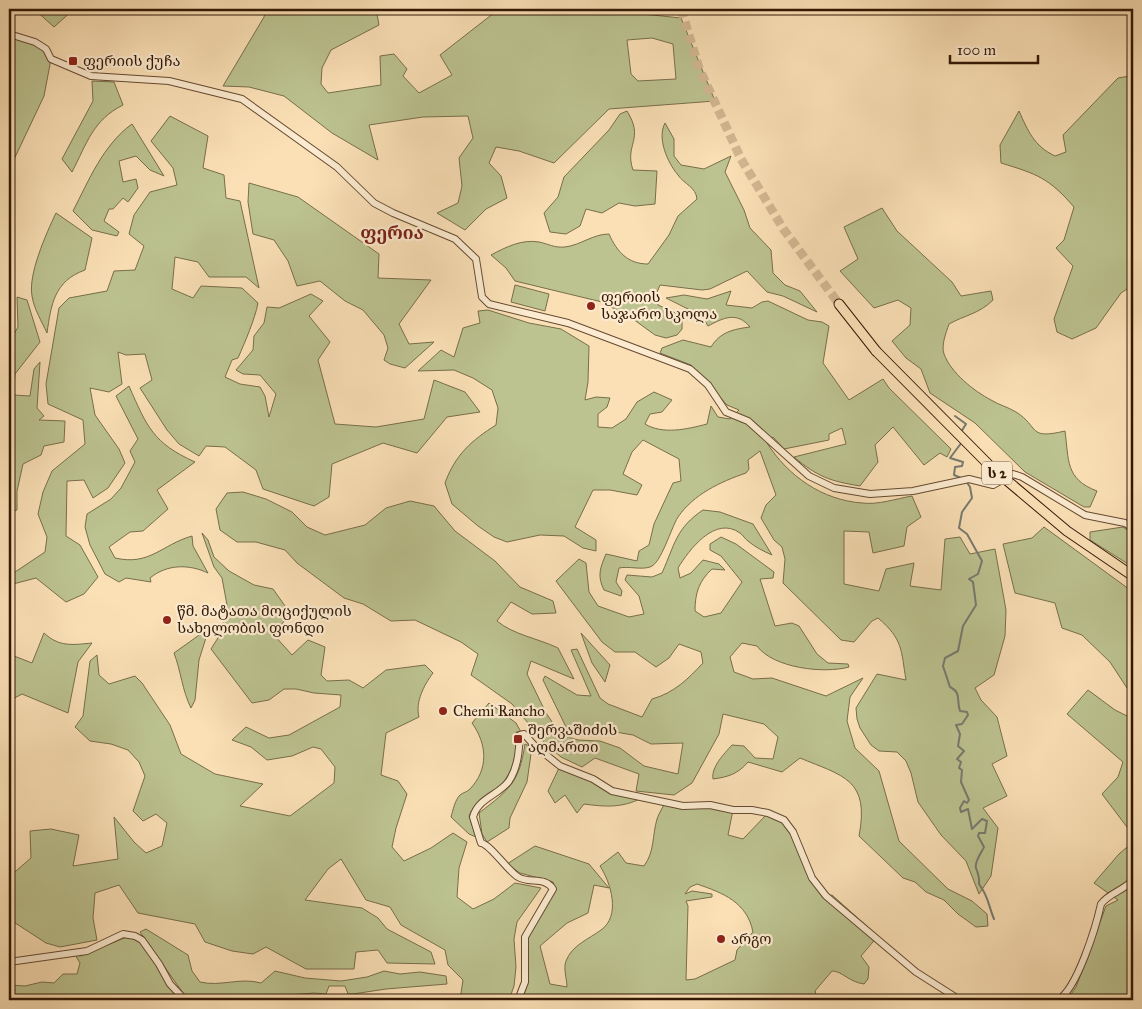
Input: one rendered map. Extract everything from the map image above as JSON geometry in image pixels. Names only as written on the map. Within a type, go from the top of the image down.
[{"type":"highway","name":"ს 2","points":[[839,304],[876,351],[991,467],[1068,531],[1133,576]]},
{"type":"street","points":[[9,34],[35,42],[46,49],[51,59],[91,76],[169,81],[242,99],[338,167],[374,203],[455,239],[476,259],[482,297],[489,304],[568,323],[690,369],[708,385],[726,412],[748,421],[809,476],[834,488],[870,494],[913,490],[969,479],[993,485],[1013,474],[1022,477],[1084,515],[1125,523],[1133,528]]},
{"type":"street","points":[[518,1000],[526,982],[525,937],[553,889],[544,881],[519,878],[499,861],[485,843],[481,843],[473,817],[475,810],[508,782],[519,758],[520,735],[524,734],[534,745],[560,766],[592,779],[612,791],[683,806],[710,805],[768,813],[784,820],[790,826],[812,878],[826,896],[916,972],[960,1000]]},
{"type":"street","points":[[1058,1000],[1063,997],[1073,982],[1101,904],[1105,899],[1120,892],[1133,880]]},
{"type":"street","points":[[9,962],[87,951],[123,934],[135,936],[142,940],[170,984],[185,1000]]},
{"type":"green space","points":[[34,9],[74,9],[54,27]]},
{"type":"green space","points":[[266,9],[376,9],[379,25],[331,50],[322,68],[321,84],[328,93],[381,85],[380,56],[394,54],[407,69],[403,76],[419,93],[452,75],[440,55],[499,9],[631,9],[643,14],[681,18],[715,101],[609,109],[554,163],[519,151],[496,147],[489,163],[501,176],[507,198],[486,209],[465,230],[437,213],[458,203],[462,186],[459,158],[473,138],[468,116],[423,117],[369,125],[378,160],[332,133],[284,96],[249,87],[223,86],[264,17]],"holes":[[[652,38],[673,44],[676,79],[638,81],[631,74],[627,40]]]},
{"type":"green space","points":[[9,34],[35,42],[51,59],[44,96],[9,170]]},
{"type":"green space","points":[[1130,76],[1133,82],[1133,285],[1121,293],[1096,328],[1072,339],[1057,332],[1054,319],[1073,266],[1056,248],[1064,240],[1074,207],[1057,189],[1042,178],[1001,163],[1000,145],[1019,111],[1029,131],[1042,148],[1055,156],[1066,152],[1063,135],[1118,78]]},
{"type":"green space","points":[[92,81],[114,82],[123,105],[104,118],[98,125],[72,172],[62,159],[93,101]]},
{"type":"green space","points":[[627,111],[634,129],[631,154],[633,170],[657,171],[655,204],[635,206],[619,203],[602,213],[586,209],[580,226],[566,234],[550,232],[544,213],[558,197],[564,177],[609,130],[620,114]]},
{"type":"green space","points":[[170,116],[208,136],[203,168],[224,175],[226,198],[240,201],[259,288],[246,277],[209,277],[198,262],[175,257],[172,289],[193,298],[201,286],[242,288],[258,303],[238,358],[232,360],[225,377],[240,384],[260,387],[265,396],[269,417],[276,394],[260,375],[243,374],[236,370],[253,350],[254,336],[264,323],[267,307],[279,308],[311,294],[323,301],[309,316],[330,342],[318,360],[335,424],[376,427],[424,419],[434,380],[465,392],[480,412],[447,417],[417,453],[383,443],[332,464],[329,497],[314,506],[263,489],[256,470],[225,447],[206,446],[199,456],[179,444],[167,430],[140,388],[152,380],[145,354],[126,355],[118,352],[122,384],[109,392],[90,388],[95,415],[119,449],[125,463],[108,488],[93,498],[84,480],[67,481],[66,536],[80,545],[98,577],[84,594],[66,602],[36,578],[13,584],[9,576],[45,552],[47,537],[38,514],[43,492],[52,471],[85,444],[83,420],[48,404],[46,384],[59,308],[69,298],[107,291],[114,271],[135,270],[144,246],[129,234],[134,215],[150,192],[177,185],[173,168],[151,141]]},
{"type":"green space","points":[[665,123],[674,139],[674,156],[681,165],[704,169],[731,156],[725,172],[744,210],[750,228],[771,250],[773,273],[785,285],[800,291],[817,312],[783,296],[767,292],[747,271],[710,289],[702,290],[660,285],[655,297],[658,305],[682,316],[682,329],[677,335],[666,338],[655,335],[633,319],[602,302],[515,281],[506,268],[491,255],[520,243],[533,241],[565,247],[603,234],[609,234],[624,256],[635,262],[648,264],[669,235],[678,216],[697,199],[694,191],[680,178],[664,150],[662,136]]},
{"type":"green space","points":[[132,124],[164,176],[150,170],[136,156],[119,161],[123,182],[136,179],[138,188],[128,202],[123,198],[113,209],[109,209],[104,221],[119,232],[117,236],[92,230],[73,211],[91,175],[105,153],[122,132]]},
{"type":"green space","points":[[249,183],[298,197],[379,254],[378,278],[431,280],[399,324],[409,344],[434,342],[405,368],[390,364],[384,360],[388,348],[384,335],[363,310],[345,301],[320,281],[297,286],[288,261],[274,240],[253,234],[248,202]]},
{"type":"green space","points":[[882,208],[897,231],[952,282],[961,296],[991,291],[993,300],[988,305],[949,324],[943,343],[943,350],[947,361],[957,375],[984,396],[1023,417],[1035,431],[1045,434],[1065,431],[1070,467],[1079,481],[1097,491],[1090,507],[1084,507],[1025,472],[975,423],[930,393],[921,369],[906,358],[892,341],[910,325],[911,308],[898,300],[874,308],[840,271],[858,259],[844,227]]},
{"type":"green space","points":[[56,213],[92,238],[85,270],[60,287],[56,295],[50,313],[47,333],[34,306],[31,287],[39,254]]},
{"type":"green space","points":[[515,285],[549,294],[545,311],[511,302]]},
{"type":"green space","points":[[731,291],[726,305],[752,308],[768,301],[808,320],[822,322],[829,326],[823,363],[849,400],[883,379],[889,388],[951,449],[947,457],[940,453],[924,465],[893,427],[875,445],[878,462],[860,486],[840,482],[818,474],[794,457],[846,444],[842,428],[829,434],[829,440],[784,449],[773,437],[767,443],[775,455],[796,476],[807,484],[833,497],[847,501],[868,503],[912,496],[921,517],[907,527],[904,546],[873,553],[869,532],[844,531],[844,584],[879,591],[886,569],[914,563],[910,586],[941,590],[945,539],[960,537],[970,554],[995,549],[1006,610],[1005,636],[994,675],[975,688],[981,700],[997,717],[1007,756],[992,764],[1007,796],[983,808],[998,828],[991,876],[979,894],[966,861],[941,835],[918,802],[906,761],[897,752],[879,751],[871,745],[860,728],[857,719],[856,708],[877,674],[906,680],[902,653],[897,639],[878,618],[872,621],[854,642],[841,640],[783,583],[785,559],[782,547],[774,540],[761,518],[766,505],[776,495],[760,451],[748,460],[749,469],[746,473],[708,490],[684,509],[675,522],[662,553],[654,564],[646,568],[619,568],[616,582],[622,591],[621,596],[604,590],[602,585],[600,572],[606,554],[637,561],[639,551],[649,545],[654,524],[673,483],[681,481],[679,459],[643,440],[632,452],[623,474],[642,485],[637,495],[610,490],[593,490],[575,527],[596,540],[596,551],[583,548],[564,536],[540,535],[507,542],[494,537],[478,526],[452,504],[445,483],[449,473],[465,449],[479,436],[496,425],[498,408],[492,390],[473,378],[454,370],[418,371],[441,350],[454,357],[463,328],[480,323],[478,311],[488,310],[529,323],[561,329],[589,346],[588,382],[585,400],[596,397],[610,398],[607,407],[598,414],[598,427],[612,428],[626,419],[637,402],[654,392],[672,400],[662,412],[650,414],[645,424],[660,429],[676,430],[707,424],[711,406],[718,417],[730,419],[739,410],[727,405],[691,365],[660,353],[662,348],[683,340],[711,347],[728,332],[750,327],[740,319],[735,318],[724,319],[708,326],[702,316],[666,298],[684,295],[707,299]]},
{"type":"green space","points":[[17,297],[27,300],[40,342],[15,374],[13,395],[30,396],[34,369],[40,362],[37,408],[44,416],[39,420],[65,421],[64,442],[44,446],[41,455],[23,464],[17,491],[17,510],[9,513],[9,343],[18,327]]},
{"type":"green space","points":[[129,386],[153,432],[170,448],[195,462],[157,490],[168,509],[143,531],[130,532],[109,547],[115,558],[137,559],[147,557],[192,536],[193,546],[208,573],[193,568],[178,567],[157,573],[150,578],[151,582],[126,578],[119,582],[105,574],[90,545],[85,527],[87,514],[111,499],[121,488],[135,462],[130,451],[138,439],[116,396]]},
{"type":"green space","points":[[243,492],[266,499],[292,512],[307,527],[325,535],[365,525],[386,508],[410,501],[434,506],[455,531],[495,561],[520,587],[553,601],[556,613],[532,614],[511,602],[497,621],[518,633],[558,648],[574,679],[531,661],[527,674],[546,713],[561,735],[578,740],[600,741],[620,748],[644,766],[678,774],[683,743],[651,744],[633,735],[586,727],[566,727],[543,680],[545,676],[577,695],[591,696],[571,650],[577,649],[600,698],[608,704],[642,717],[652,699],[674,689],[703,663],[701,652],[679,644],[669,658],[656,667],[635,652],[615,652],[602,642],[556,581],[579,559],[586,563],[589,592],[598,606],[629,617],[644,614],[639,596],[625,580],[627,575],[652,577],[662,573],[677,537],[694,517],[703,510],[720,512],[753,524],[772,555],[753,545],[740,533],[731,529],[721,528],[712,531],[696,544],[678,568],[680,578],[691,573],[703,560],[719,564],[725,570],[712,569],[704,578],[697,593],[695,611],[704,617],[721,613],[742,582],[721,556],[710,550],[710,544],[721,537],[736,544],[774,572],[773,578],[760,579],[775,626],[792,623],[799,626],[817,654],[828,663],[848,664],[849,667],[826,670],[800,667],[775,660],[757,646],[742,643],[730,657],[734,672],[753,679],[772,678],[826,696],[863,678],[850,697],[847,721],[855,748],[879,771],[899,841],[948,889],[972,901],[987,914],[988,926],[976,927],[958,914],[944,900],[926,892],[915,882],[903,878],[859,836],[861,817],[857,791],[850,782],[829,770],[800,758],[782,772],[748,762],[732,774],[713,779],[716,765],[732,745],[744,746],[755,758],[773,759],[778,737],[764,724],[723,714],[719,734],[692,783],[674,795],[636,791],[639,774],[595,758],[582,767],[561,757],[545,743],[512,704],[471,675],[478,654],[461,642],[415,620],[391,621],[363,604],[344,598],[297,563],[285,550],[256,542],[237,542],[220,530],[216,509],[227,493]]},
{"type":"green space","points":[[1044,527],[1133,592],[1133,690],[1127,688],[1110,662],[1082,635],[1062,628],[1055,603],[1015,593],[1003,544],[1032,538]]},
{"type":"green space","points":[[1123,527],[1133,534],[1133,567],[1090,540],[1090,532]]},
{"type":"green space","points":[[202,533],[208,540],[214,557],[229,571],[254,585],[273,589],[290,613],[274,635],[292,655],[308,640],[325,647],[321,675],[327,681],[349,680],[363,688],[386,670],[425,665],[433,673],[426,683],[419,700],[419,717],[386,733],[381,775],[398,781],[407,794],[392,847],[404,861],[431,848],[453,833],[467,842],[459,868],[457,897],[473,909],[494,899],[515,883],[541,888],[517,922],[514,939],[516,967],[514,986],[509,1000],[460,1000],[463,980],[448,965],[445,950],[401,925],[390,907],[366,900],[341,859],[328,869],[305,900],[362,908],[378,918],[387,929],[431,952],[435,964],[387,963],[378,950],[356,952],[354,969],[306,969],[266,947],[253,954],[232,951],[205,942],[195,924],[138,913],[119,885],[95,893],[93,918],[97,940],[60,947],[46,943],[9,919],[9,877],[31,858],[30,831],[51,829],[79,835],[73,866],[118,859],[114,817],[134,842],[146,853],[162,846],[167,823],[156,814],[143,821],[133,811],[145,776],[139,762],[128,750],[111,744],[90,741],[75,727],[83,716],[90,661],[97,655],[99,675],[109,684],[135,676],[142,683],[170,725],[181,754],[215,774],[263,784],[240,806],[290,816],[334,783],[335,767],[321,749],[313,747],[292,756],[267,760],[251,747],[232,740],[246,727],[269,738],[289,735],[340,707],[341,695],[284,689],[269,700],[252,703],[211,649],[221,633],[227,605],[222,578],[214,567]]},
{"type":"green space","points":[[209,628],[199,660],[195,700],[191,708],[174,653]]},
{"type":"green space","points":[[44,633],[61,643],[92,643],[78,662],[68,713],[22,694],[9,701],[9,654],[32,663]]},
{"type":"green space","points":[[581,633],[610,665],[605,682],[592,663]]},
{"type":"green space","points":[[1088,690],[1115,710],[1133,719],[1133,835],[1102,794],[1118,777],[1123,762],[1067,714]]},
{"type":"green space","points":[[489,703],[516,723],[521,732],[516,732],[515,755],[507,777],[502,784],[471,811],[469,816],[476,837],[469,834],[451,817],[458,797],[470,789],[483,765],[484,756],[481,739],[472,723]]},
{"type":"green space","points":[[525,744],[532,747],[527,782],[510,818],[509,828],[487,842],[482,834],[479,813],[506,791],[516,777]]},
{"type":"green space","points":[[560,766],[612,791],[642,798],[628,804],[614,806],[584,804],[577,813],[565,795],[555,803],[548,791]]},
{"type":"green space","points":[[666,801],[733,810],[728,835],[743,839],[768,813],[784,820],[807,868],[826,896],[832,895],[878,936],[861,956],[869,967],[868,979],[864,984],[836,971],[832,971],[815,991],[818,1000],[518,1000],[523,991],[525,937],[555,890],[553,882],[520,873],[507,864],[535,846],[589,864],[609,888],[594,885],[588,913],[567,923],[540,946],[550,984],[567,987],[565,967],[569,955],[581,943],[601,930],[611,916],[612,899],[608,881],[600,866],[618,852],[626,863],[644,866],[652,849],[657,819]],"holes":[[[697,884],[725,895],[740,906],[750,922],[753,932],[737,950],[735,960],[695,979],[686,980],[688,906],[686,901],[712,897],[712,894],[692,891],[685,894],[690,887]]]},
{"type":"green space","points":[[1133,842],[1133,1000],[1067,1000],[1076,987],[1106,906],[1118,900],[1094,883],[1119,854]]},
{"type":"green space","points":[[146,929],[188,955],[192,971],[200,982],[253,981],[261,983],[275,971],[305,978],[341,981],[367,977],[384,971],[400,974],[420,972],[446,976],[447,984],[353,994],[348,994],[345,986],[329,986],[326,994],[276,996],[272,1000],[191,1000],[183,993],[140,932]]},
{"type":"green space","points":[[127,937],[140,941],[185,1000],[9,1000],[9,985],[25,986],[42,982],[54,983],[63,974],[77,974],[80,963],[74,953],[80,956]]},
{"type":"waterway","points":[[955,416],[966,424],[961,432]]},
{"type":"waterway","points":[[961,478],[954,475],[955,467],[962,466],[963,462],[950,458],[962,442]]},
{"type":"waterway","points":[[966,481],[970,487],[972,498],[962,512],[959,528],[967,534],[982,561],[978,574],[969,579],[973,582],[976,605],[963,626],[958,651],[945,658],[943,666],[950,687],[957,694],[960,711],[967,712],[968,715],[962,724],[956,725],[960,734],[958,746],[964,751],[957,759],[961,762],[959,768],[962,770],[961,782],[969,800],[967,803],[964,801],[960,808],[961,812],[968,809],[972,829],[982,819],[987,821],[985,833],[979,833],[978,836],[984,847],[976,866],[979,884],[987,897],[994,919]]},
{"type":"tunnel","points":[[681,9],[699,68],[741,159],[784,230],[839,304]]},
{"type":"place","name":"ფერიის ქუჩა","points":[[73,61]]},
{"type":"place","name":"ფერიის საჯარო სკოლა","points":[[591,306]]},
{"type":"place","name":"წმ. მატათა მოციქულის სახელობის ფონდი","points":[[167,620]]},
{"type":"place","name":"Chemi Rancho","points":[[443,711]]},
{"type":"place","name":"შერვაშიძის აღმართი","points":[[518,739]]},
{"type":"place","name":"არგო","points":[[721,939]]},
{"type":"district","name":"ფერია","points":[[392,233]]}]
